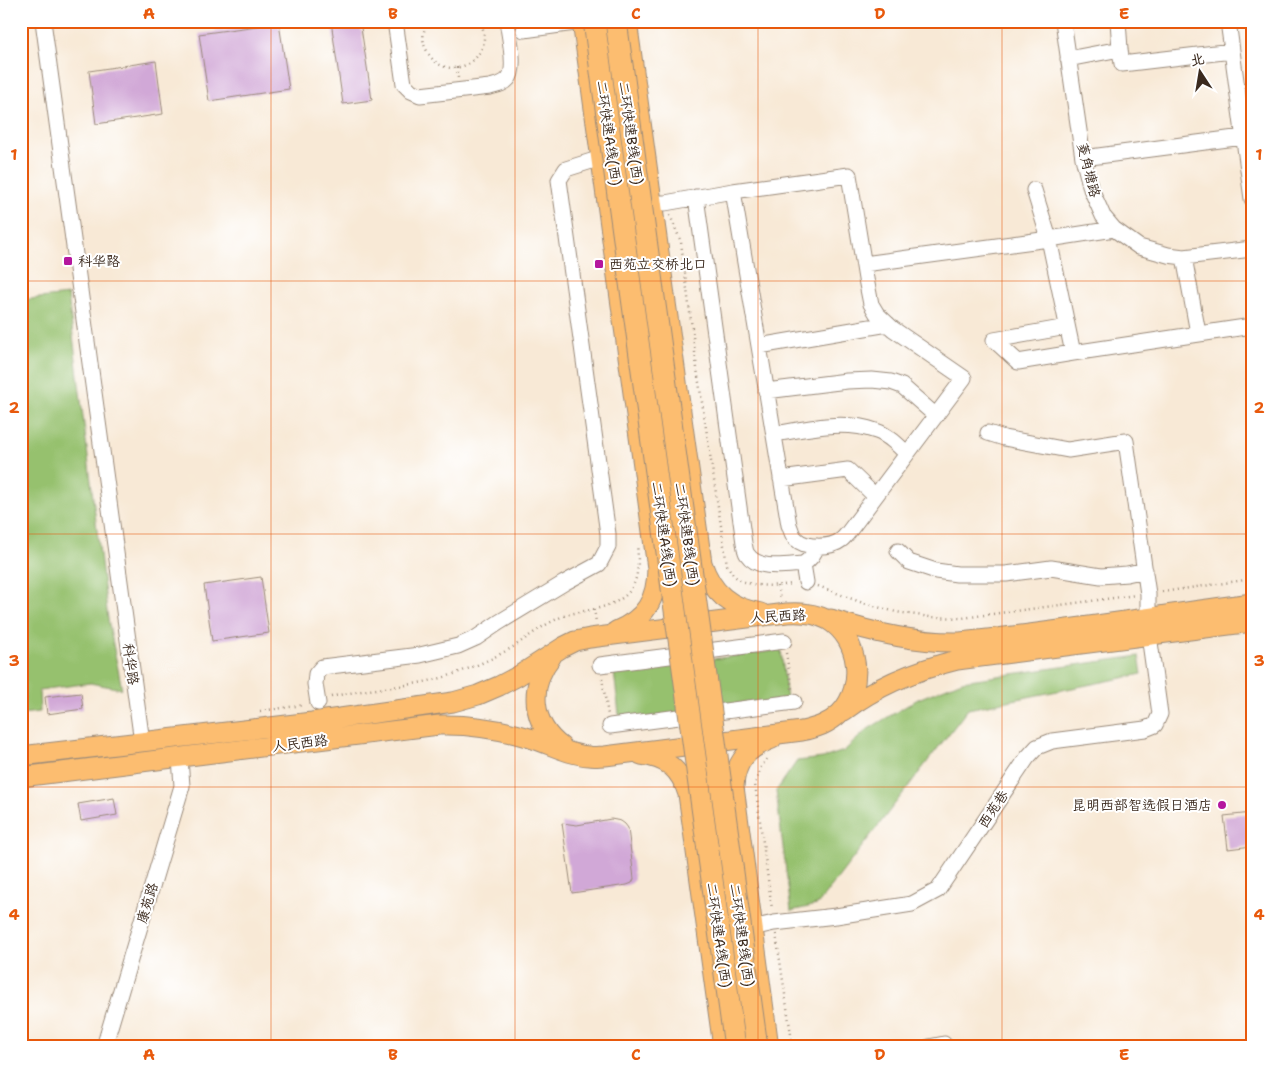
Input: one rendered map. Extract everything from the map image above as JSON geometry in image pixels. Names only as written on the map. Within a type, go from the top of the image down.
[{"type":"highway","name":"二环快速A线(西)","points":[[594,21],[735,1047]]},
{"type":"highway","name":"二环快速B线(西)","points":[[616,21],[757,1047]]},
{"type":"main road","points":[[582,21],[644,467],[657,576],[655,591],[650,604],[642,615],[631,624],[609,634],[594,633]]},
{"type":"main road","points":[[628,21],[702,563],[711,584],[726,600],[746,610],[761,613],[784,608]]},
{"type":"main road","points":[[644,467],[648,476],[655,482],[662,485],[671,485],[678,482],[684,476],[688,467],[688,461]]},
{"type":"main road","points":[[829,722],[862,698],[890,682],[941,664],[1148,626],[1252,603]]},
{"type":"main road","name":"人民西路","points":[[21,756],[312,722],[453,702],[478,695],[499,686],[563,647],[594,633],[784,608],[817,615],[828,620],[838,628],[849,642],[855,658],[856,676],[852,694],[847,704],[829,722],[817,728],[802,731],[605,756],[589,756],[576,754],[504,731],[451,724],[21,778]]},
{"type":"main road","points":[[817,615],[889,635],[924,641],[948,642],[971,641],[1104,624],[1148,626],[1252,622]]},
{"type":"main road","name":"人民西路","points":[[563,647],[545,664],[538,681],[537,710],[546,732],[554,741],[576,754]]},
{"type":"main road","points":[[769,1047],[742,853],[734,787],[735,773],[744,756],[760,744],[780,736],[802,731]]},
{"type":"main road","points":[[605,756],[646,755],[659,759],[675,769],[683,780],[688,794],[723,1047]]},
{"type":"main road","points":[[697,858],[702,844],[715,836],[731,838],[738,844],[742,853]]},
{"type":"street","name":"科华路","points":[[43,21],[142,742]]},
{"type":"street","points":[[395,21],[404,84],[420,95],[500,85],[508,80],[513,71],[508,21]]},
{"type":"street","points":[[508,21],[514,27],[524,30]]},
{"type":"street","points":[[510,46],[514,36],[524,30],[582,21]]},
{"type":"street","name":"菱角塘路","points":[[1063,21],[1083,158],[1091,189],[1103,216],[1114,229],[1139,247],[1168,256],[1252,250]]},
{"type":"street","points":[[1118,21],[1122,64],[1232,51]]},
{"type":"street","points":[[1228,21],[1251,190]]},
{"type":"street","points":[[1068,59],[1120,49]]},
{"type":"street","points":[[1083,158],[1243,137]]},
{"type":"street","points":[[318,703],[315,684],[316,674],[322,667],[420,655],[458,646],[476,638],[564,583],[599,564],[608,547],[608,534],[560,180],[566,169],[601,158]]},
{"type":"street","points":[[653,203],[665,203],[733,190],[850,175],[871,304],[877,314],[893,329],[964,378],[842,540],[832,545],[816,546],[805,544],[795,539],[789,525],[733,190]]},
{"type":"street","points":[[1034,190],[1050,240],[1073,353]]},
{"type":"street","points":[[696,197],[747,554],[753,561],[764,566],[803,564],[814,555],[816,546]]},
{"type":"street","points":[[864,264],[1050,240],[1114,229]]},
{"type":"street","points":[[1184,256],[1198,334]]},
{"type":"street","points":[[759,346],[888,324]]},
{"type":"street","points":[[1067,327],[994,340],[1018,362],[1252,326]]},
{"type":"street","points":[[766,391],[847,380],[891,382],[902,386],[936,416]]},
{"type":"street","points":[[774,434],[840,425],[856,426],[878,432],[894,441],[907,454]]},
{"type":"street","points":[[988,432],[1004,438],[1068,450],[1126,441],[1148,594],[1148,626]]},
{"type":"street","points":[[781,479],[848,470],[875,496]]},
{"type":"street","points":[[898,552],[909,562],[936,571],[957,574],[1006,574],[1051,568],[1101,576],[1127,574],[1144,570]]},
{"type":"street","points":[[803,564],[806,582]]},
{"type":"street","name":"西苑巷","points":[[752,928],[774,923],[836,916],[912,904],[938,890],[1027,758],[1037,747],[1052,741],[1145,730],[1155,725],[1160,714],[1148,626]]},
{"type":"street","points":[[600,665],[784,641]]},
{"type":"street","points":[[610,726],[794,702]]},
{"type":"street","name":"康苑路","points":[[104,1047],[182,786],[180,758]]},
{"type":"street","points":[[928,1047],[944,1044]]},
{"type":"path","points":[[428,21],[423,33],[423,41],[428,54],[439,64],[453,68],[468,64],[479,55],[484,41],[480,21]]},
{"type":"path","points":[[252,712],[318,703],[332,696],[422,682],[450,675],[485,662],[554,620],[570,613],[609,605],[624,597],[633,586],[637,577],[639,561],[637,543]]},
{"type":"path","points":[[777,586],[784,608]]},
{"type":"path","points":[[594,609],[594,633]]},
{"type":"path","points":[[784,641],[794,702]]},
{"type":"path","points":[[600,665],[610,726]]},
{"type":"path","points":[[769,757],[761,767],[755,784],[792,1047]]},
{"type":"green space","points":[[68,295],[108,619],[122,689],[90,683],[39,690],[40,712],[21,714],[21,300]]},
{"type":"green space","points":[[781,650],[787,700],[620,722],[614,672]]},
{"type":"green space","points":[[1139,656],[1142,674],[968,709],[817,905],[791,911],[776,791],[797,761],[823,758],[844,751],[868,729],[918,699],[962,681]]},
{"type":"building","points":[[331,21],[360,21],[372,100],[343,104]]},
{"type":"building","points":[[279,23],[289,89],[209,101],[199,34]]},
{"type":"building","points":[[156,61],[163,114],[96,124],[89,71]]},
{"type":"building","points":[[261,577],[269,633],[212,641],[204,585]]},
{"type":"building","points":[[81,693],[83,709],[47,714],[45,697]]},
{"type":"building","points":[[114,798],[117,815],[81,821],[78,804]]},
{"type":"building","points":[[1252,813],[1252,846],[1228,849],[1224,816]]},
{"type":"building","points":[[611,819],[621,821],[628,828],[634,879],[632,883],[572,893],[562,823],[577,825]]},
{"type":"place","name":"科华路","points":[[68,261]]},
{"type":"place","name":"西苑立交桥北口","points":[[599,264]]},
{"type":"place","name":"昆明西部智选假日酒店","points":[[1222,805]]}]
